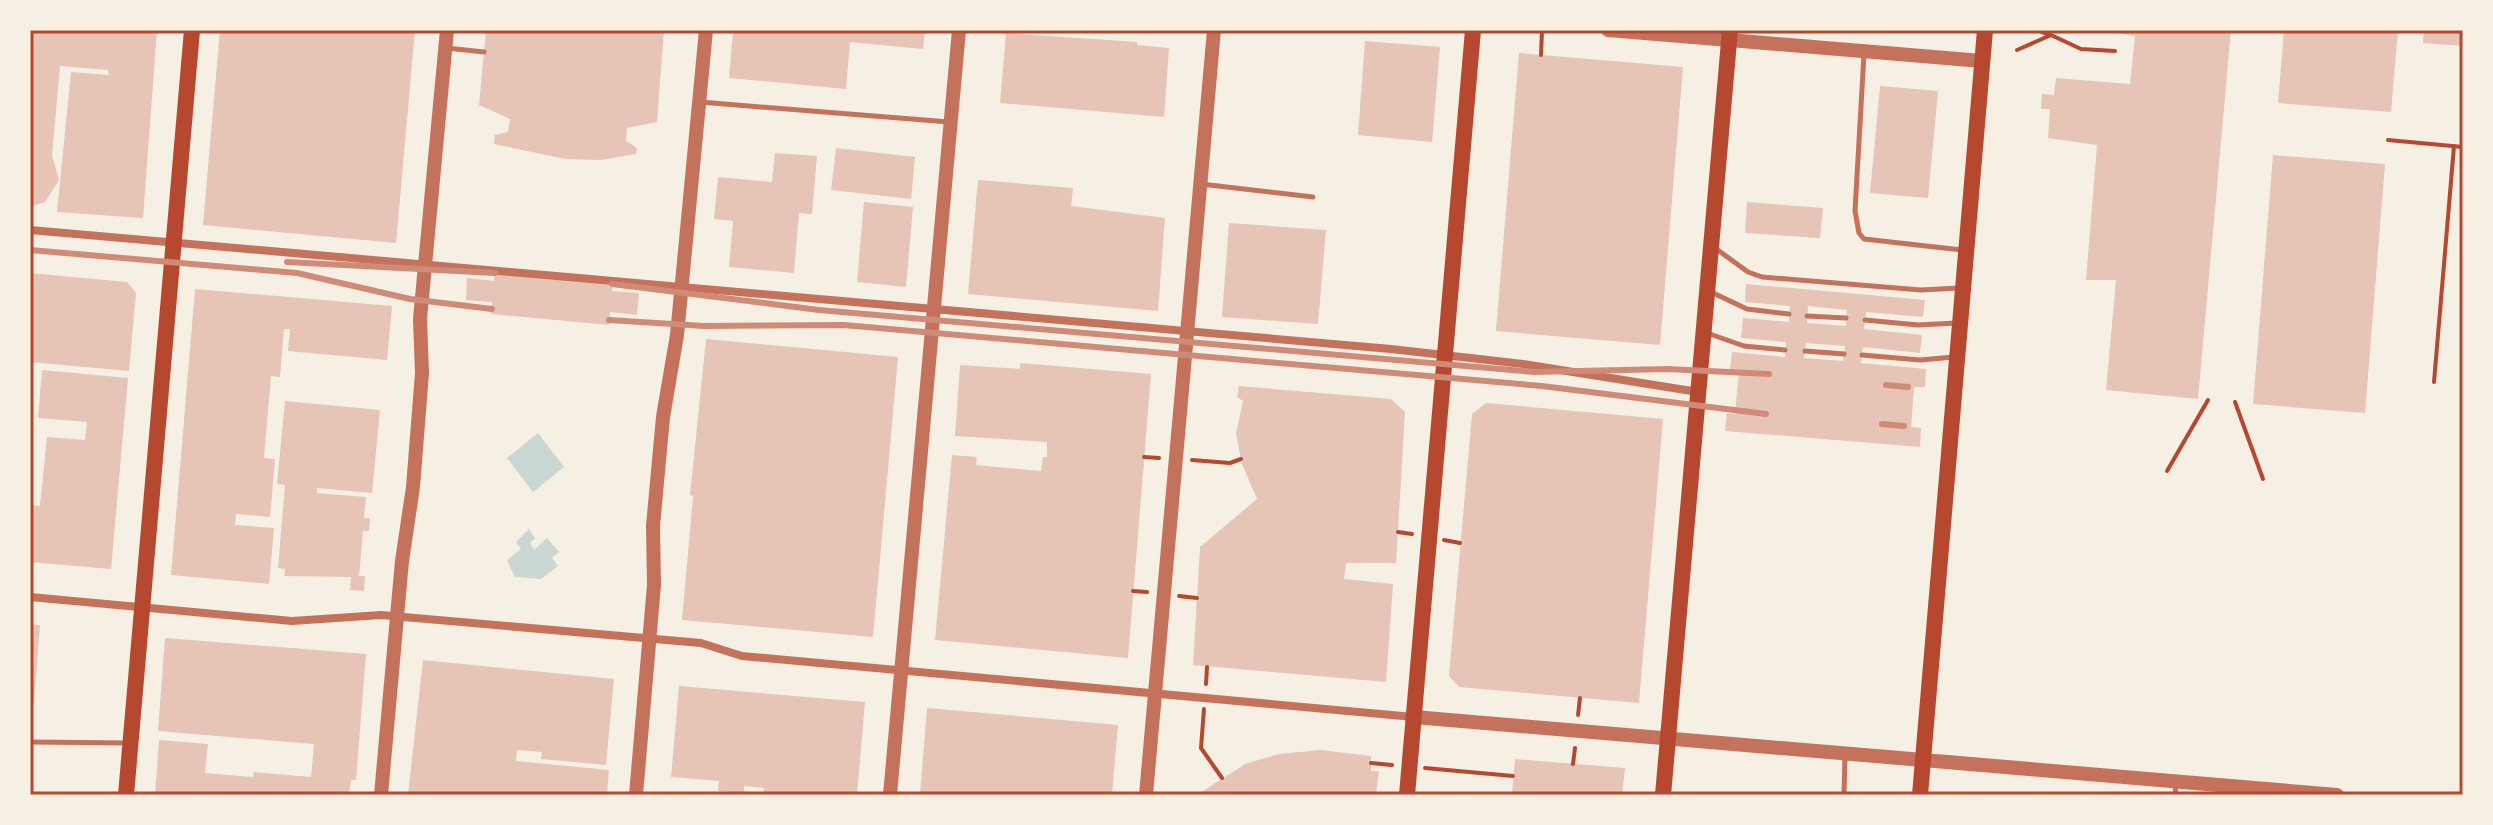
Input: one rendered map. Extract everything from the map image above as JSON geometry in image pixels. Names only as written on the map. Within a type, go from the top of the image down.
[{"type":"main road","points":[[126,795],[192,30]]},
{"type":"main road","points":[[1407,795],[1473,30]]},
{"type":"main road","points":[[1920,795],[1985,30]]},
{"type":"main road","points":[[1663,795],[1729,35]]},
{"type":"street","points":[[381,795],[415,458],[425,262],[447,30]]},
{"type":"street","points":[[636,795],[655,573],[653,526],[665,401],[682,285],[706,30]]},
{"type":"street","points":[[890,795],[959,30]]},
{"type":"street","points":[[1146,795],[1214,30]]},
{"type":"street","points":[[1608,30],[1729,35],[1865,52],[1982,61]]},
{"type":"street","points":[[30,230],[425,262],[1445,355],[1698,392]]},
{"type":"street","points":[[30,597],[292,621],[334,616],[397,616],[701,643],[742,656],[901,671],[1923,760],[2176,788],[2337,795]]},
{"type":"lane","points":[[446,48],[484,52]]},
{"type":"lane","points":[[1865,52],[1855,211],[1859,233],[1864,239],[1967,250]]},
{"type":"lane","points":[[699,102],[950,122]]},
{"type":"lane","points":[[1200,184],[1313,197]]},
{"type":"lane","points":[[1711,244],[1748,272],[1762,277],[1921,290],[1964,287]]},
{"type":"lane","points":[[1706,290],[1747,309],[1789,314]]},
{"type":"lane","points":[[1807,316],[1846,318]]},
{"type":"lane","points":[[1865,320],[1918,325],[1961,323]]},
{"type":"lane","points":[[1703,331],[1744,346],[1785,350]]},
{"type":"lane","points":[[1805,351],[1844,354]]},
{"type":"lane","points":[[1862,355],[1920,360],[1959,356]]},
{"type":"lane","points":[[30,742],[130,743]]},
{"type":"lane","points":[[1844,795],[1845,753]]},
{"type":"path","points":[[1541,55],[1542,30]]},
{"type":"path","points":[[2037,30],[2081,49],[2115,51]]},
{"type":"path","points":[[2017,50],[2049,35]]},
{"type":"path","points":[[2388,140],[2463,147]]},
{"type":"path","points":[[2434,382],[2454,146]]},
{"type":"path","points":[[2167,471],[2208,400]]},
{"type":"path","points":[[2235,402],[2263,479]]},
{"type":"path","points":[[1205,694],[1207,667]]},
{"type":"path","points":[[1204,707],[1201,748],[1222,778]]},
{"type":"path","points":[[1371,763],[1402,766]]},
{"type":"path","points":[[1418,768],[1513,776]]},
{"type":"shaded area","points":[[538,433],[564,467],[533,492],[507,458]]},
{"type":"shaded area","points":[[529,529],[535,538],[530,543],[534,550],[547,538],[559,552],[552,558],[558,566],[541,579],[515,577],[507,560],[521,549],[516,542]]},
{"type":"building","points":[[30,30],[157,30],[143,218],[57,212],[71,72],[109,75],[108,70],[60,66],[52,155],[59,180],[45,202],[30,207]]},
{"type":"building","points":[[220,30],[415,30],[396,243],[203,225]]},
{"type":"building","points":[[486,30],[664,30],[657,122],[627,128],[626,141],[637,148],[636,154],[601,160],[565,159],[494,144],[495,135],[508,132],[510,119],[479,105]]},
{"type":"building","points":[[733,30],[925,30],[923,49],[850,42],[846,89],[729,78]]},
{"type":"building","points":[[2099,30],[2231,30],[2198,399],[2106,390],[2116,280],[2086,280],[2097,145],[2048,138],[2050,109],[2041,109],[2042,94],[2054,95],[2056,78],[2130,84],[2135,36]]},
{"type":"building","points":[[2284,30],[2398,30],[2391,112],[2278,103]]},
{"type":"building","points":[[2424,30],[2463,30],[2463,46],[2423,43]]},
{"type":"building","points":[[1006,33],[1137,42],[1137,45],[1169,48],[1164,117],[1000,103]]},
{"type":"building","points":[[1365,41],[1440,47],[1432,142],[1358,135]]},
{"type":"building","points":[[1519,53],[1683,67],[1660,345],[1496,331]]},
{"type":"building","points":[[1880,86],[1938,91],[1928,198],[1870,193]]},
{"type":"building","points":[[836,148],[915,157],[911,199],[831,190]]},
{"type":"building","points":[[775,153],[817,156],[812,214],[799,213],[794,273],[729,267],[733,221],[714,219],[718,177],[772,182]]},
{"type":"building","points":[[2273,155],[2385,164],[2365,413],[2253,404]]},
{"type":"building","points":[[978,180],[1073,188],[1071,206],[1165,218],[1158,311],[968,294]]},
{"type":"building","points":[[864,202],[913,207],[906,287],[857,282]]},
{"type":"building","points":[[1747,202],[1823,208],[1820,238],[1745,233]]},
{"type":"building","points":[[1229,223],[1326,230],[1318,324],[1222,317]]},
{"type":"building","points":[[495,268],[613,279],[612,291],[639,293],[637,315],[610,312],[609,325],[491,314],[492,302],[466,300],[467,278],[494,281]]},
{"type":"building","points":[[30,273],[127,282],[136,293],[129,371],[30,362]]},
{"type":"building","points":[[1746,284],[1925,300],[1923,317],[1866,312],[1864,329],[1922,335],[1920,353],[1863,347],[1861,363],[1926,369],[1925,387],[1914,387],[1911,427],[1921,428],[1920,447],[1725,431],[1727,413],[1735,414],[1739,370],[1730,370],[1732,352],[1785,357],[1786,342],[1741,338],[1743,318],[1789,322],[1790,306],[1745,302]],"holes":[[[1808,306],[1847,310],[1846,326],[1807,323]],[[1806,343],[1845,346],[1843,361],[1804,358]]]},
{"type":"building","points":[[195,289],[392,306],[387,360],[288,351],[290,329],[284,329],[280,377],[271,376],[264,458],[275,459],[270,517],[236,514],[235,525],[274,528],[269,584],[171,575]]},
{"type":"building","points":[[706,339],[898,357],[873,637],[682,620],[693,496],[690,495]]},
{"type":"building","points":[[1020,363],[1151,374],[1128,658],[935,640],[952,455],[977,457],[976,465],[1041,471],[1043,457],[1047,457],[1047,442],[955,436],[960,365],[1020,369]]},
{"type":"building","points":[[42,370],[128,378],[111,569],[30,562],[30,505],[40,506],[47,437],[85,440],[87,422],[38,418]]},
{"type":"building","points":[[1239,386],[1391,399],[1405,412],[1396,563],[1346,563],[1344,579],[1393,584],[1386,682],[1193,665],[1200,547],[1257,499],[1242,464],[1236,434],[1243,401],[1237,397]]},
{"type":"building","points":[[285,401],[380,410],[372,493],[317,488],[317,493],[366,497],[364,518],[370,518],[369,531],[363,531],[359,576],[365,576],[364,591],[350,590],[351,577],[284,576],[285,569],[278,568],[285,485],[277,484]]},
{"type":"building","points":[[1486,403],[1663,419],[1639,703],[1459,687],[1449,676],[1472,414]]},
{"type":"building","points":[[30,624],[40,625],[34,704],[30,704]]},
{"type":"building","points":[[165,638],[366,654],[356,780],[351,780],[349,795],[155,795],[159,740],[208,744],[205,773],[253,777],[254,772],[311,777],[314,744],[158,731]]},
{"type":"building","points":[[423,660],[614,679],[606,765],[541,759],[542,752],[517,750],[516,761],[609,770],[607,795],[408,795]]},
{"type":"building","points":[[679,686],[865,702],[857,795],[763,795],[764,788],[744,786],[744,793],[718,791],[719,781],[671,777]]},
{"type":"building","points":[[927,708],[1118,725],[1112,795],[920,795]]},
{"type":"building","points":[[1321,750],[1371,756],[1371,771],[1379,771],[1376,795],[1197,795],[1245,764],[1279,754]]},
{"type":"building","points":[[1515,759],[1625,768],[1622,795],[1512,795]]},
{"type":"railway","points":[[30,250],[297,273],[410,299],[492,309]]},
{"type":"railway","points":[[287,262],[495,273]]},
{"type":"railway","points":[[612,284],[819,310],[1534,372],[1667,369],[1769,374]]},
{"type":"railway","points":[[609,320],[704,326],[844,325],[1542,386],[1766,414]]},
{"type":"railway","points":[[1886,385],[1908,387]]},
{"type":"railway","points":[[1882,424],[1904,426]]}]
